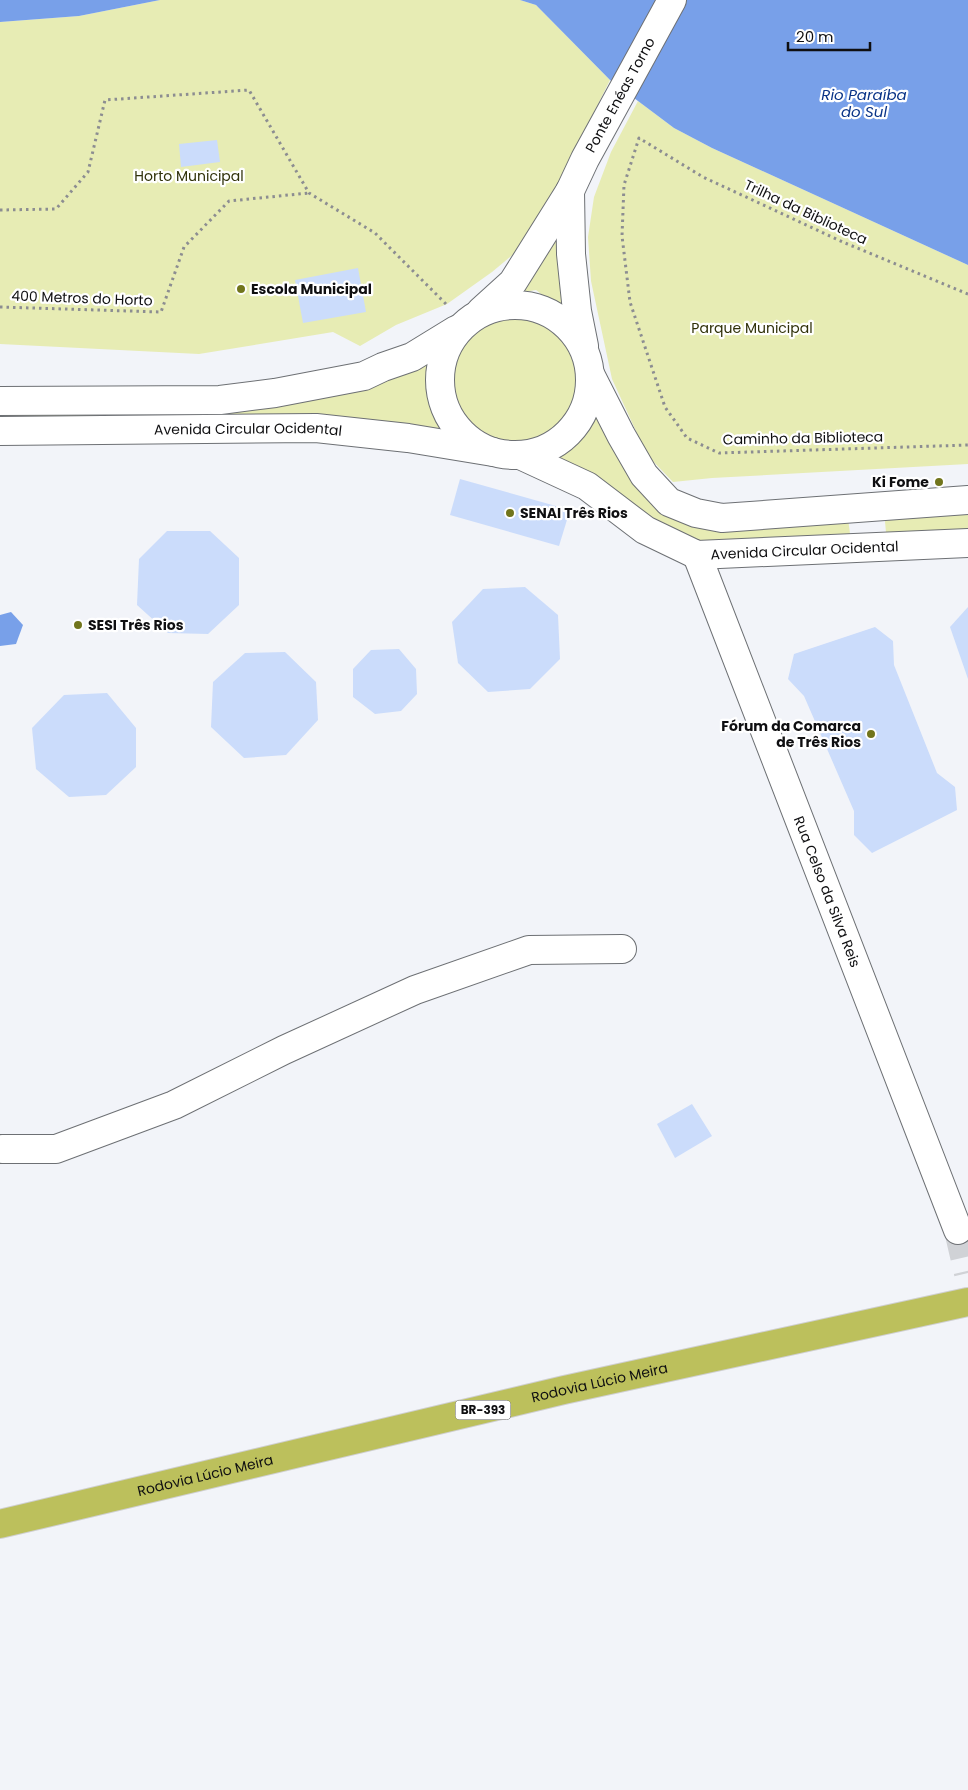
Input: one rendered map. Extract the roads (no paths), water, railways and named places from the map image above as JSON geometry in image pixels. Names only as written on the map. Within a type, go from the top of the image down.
[{"type":"highway","name":"Rodovia Lúcio Meira","points":[[0,1524],[564,1390],[968,1302]]},
{"type":"street","name":"Ponte Enéas Torno","points":[[468,321],[513,282],[570,191],[585,159],[672,0]]},
{"type":"street","points":[[468,321],[444,350],[440,367],[441,400],[452,423],[470,441],[493,452],[520,455],[543,450],[564,438],[579,420],[589,397],[588,362],[577,312],[571,254],[570,191]]},
{"type":"street","points":[[0,401],[220,400],[275,393],[364,376],[412,357],[468,321],[502,305],[527,305],[551,313],[571,329],[621,435],[644,475],[669,502],[696,513],[722,518],[968,500]]},
{"type":"street","name":"Avenida Circular Ocidental","points":[[0,431],[316,428],[408,438],[493,452]]},
{"type":"street","name":"Avenida Circular Ocidental","points":[[520,455],[587,486],[645,530],[697,555],[968,542]]},
{"type":"street","points":[[865,507],[869,548]]},
{"type":"street","name":"Rua Celso da Silva Reis","points":[[697,555],[959,1220]]},
{"type":"street","points":[[1,1145],[56,1149],[174,1105],[284,1050],[416,990],[529,950],[622,949]]},
{"type":"water","points":[[0,0],[160,0],[79,16],[0,22]]},
{"type":"water","name":"Rio Paraíba do Sul","points":[[520,0],[968,0],[968,265],[712,148],[674,128],[610,80],[536,5]]},
{"type":"water","points":[[11,612],[23,625],[16,644],[0,646],[0,615]]},
{"type":"tunnel","points":[[958,1230],[968,1273]]},
{"type":"place","name":"Escola Municipal","points":[[241,289]]},
{"type":"place","name":"Ki Fome","points":[[939,482]]},
{"type":"place","name":"SENAI Três Rios","points":[[510,513]]},
{"type":"place","name":"SESI Três Rios","points":[[78,625]]},
{"type":"place","name":"Fórum da Comarca de Três Rios","points":[[871,734]]},
{"type":"park label","name":"Horto Municipal","points":[[189,176]]},
{"type":"park label","name":"Parque Municipal","points":[[752,328]]}]
